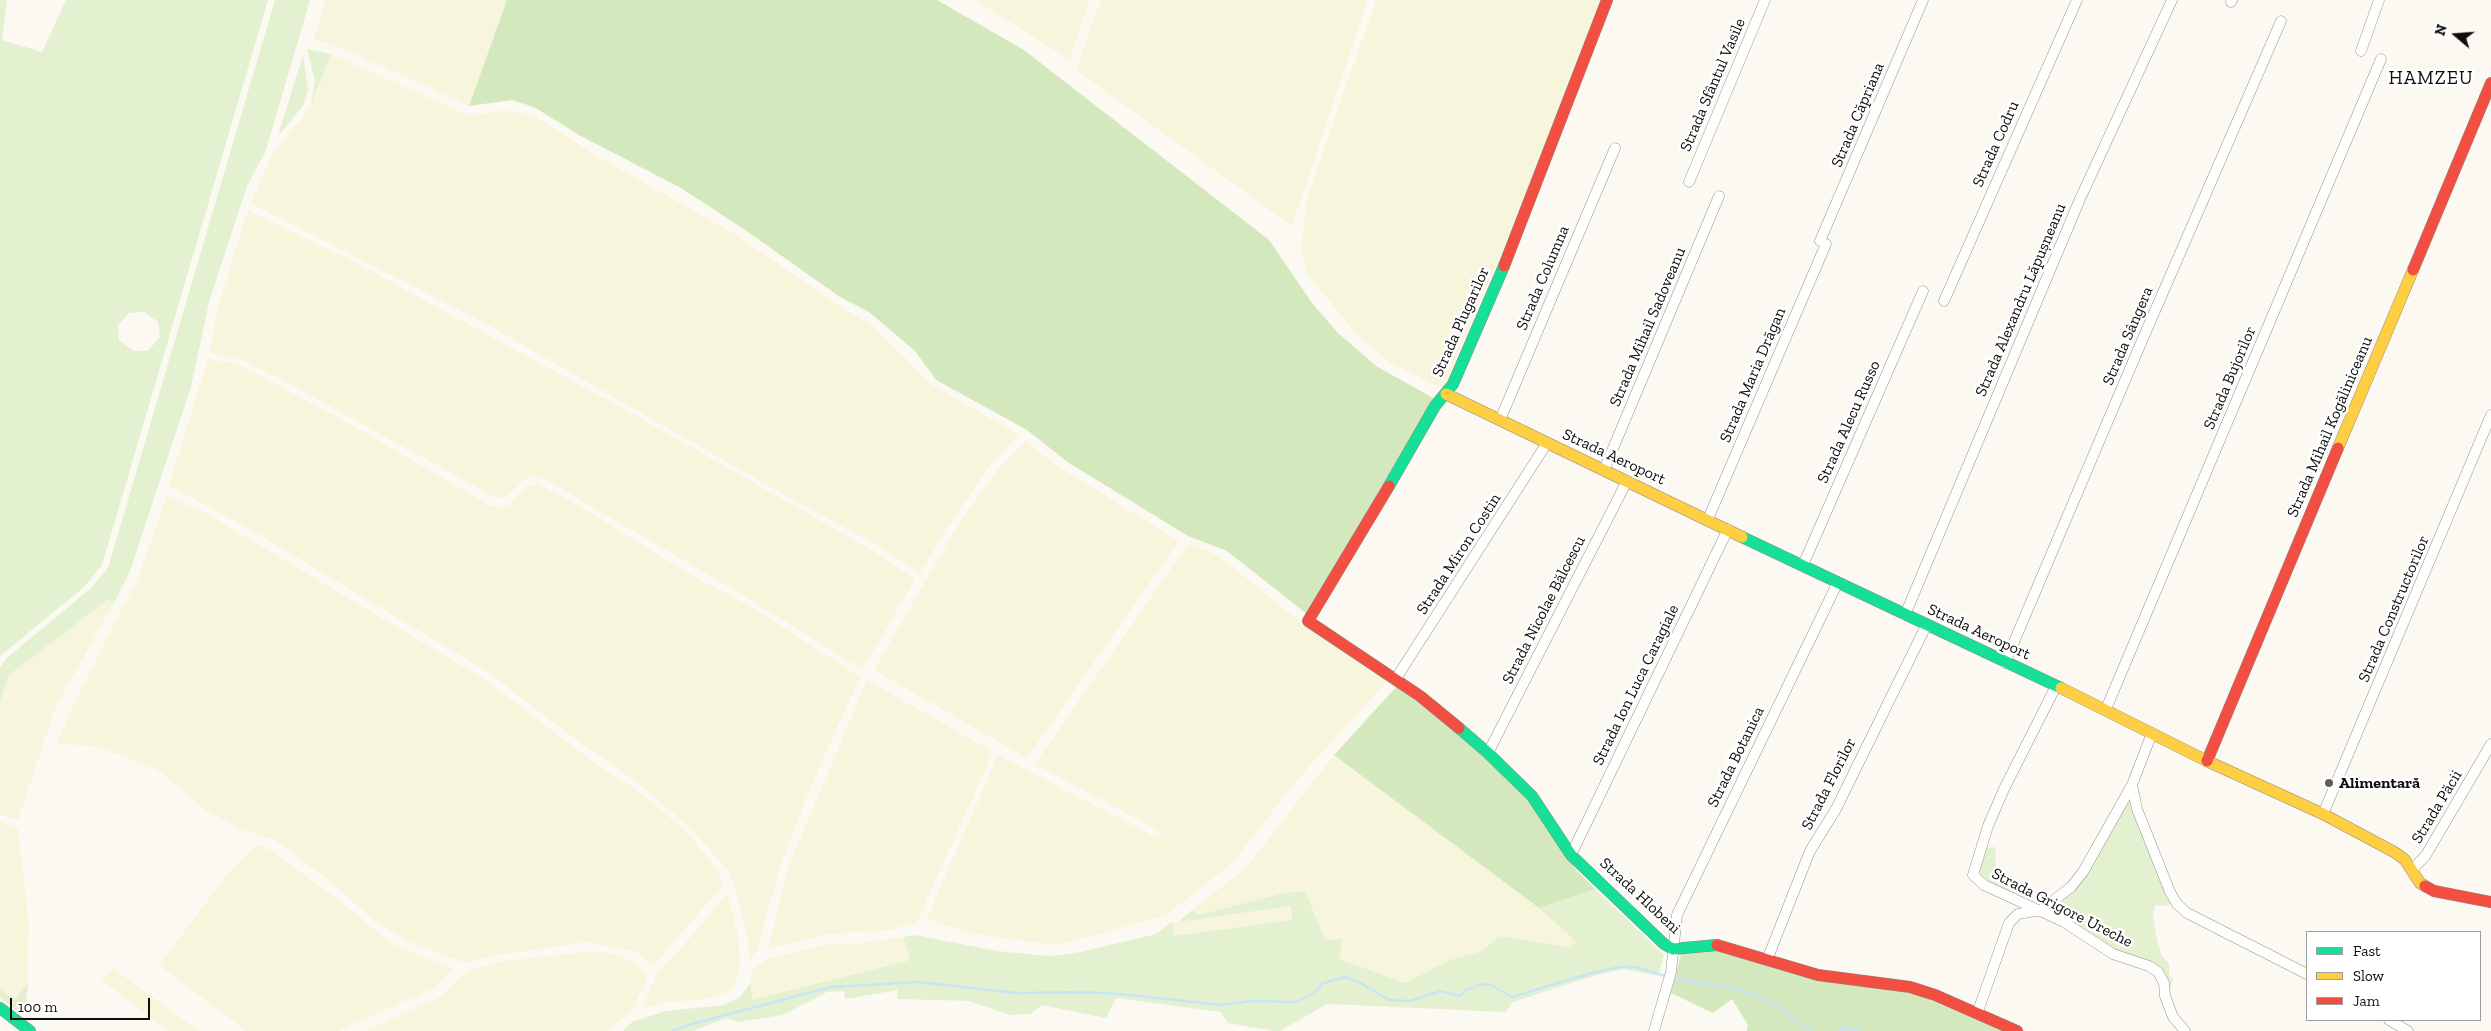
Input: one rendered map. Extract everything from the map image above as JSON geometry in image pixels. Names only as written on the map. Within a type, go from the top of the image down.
[{"type":"street","name":"Strada Plugarilor","points":[[1395,680],[1308,622],[1408,456],[1435,406],[1446,394],[1457,376],[1506,262],[1607,0]]},
{"type":"street","name":"Strada Sfântul Vasile","points":[[1689,182],[1765,0]]},
{"type":"street","name":"Strada Căpriana","points":[[1823,242],[1923,0]]},
{"type":"street","name":"Strada Codru","points":[[1944,301],[2077,0]]},
{"type":"street","name":"Strada Alexandru Lăpușneanu","points":[[1905,615],[2080,199],[2172,0]]},
{"type":"street","points":[[2361,51],[2379,0]]},
{"type":"street","name":"Strada Sângera","points":[[2006,663],[2141,343],[2281,21]]},
{"type":"street","name":"Strada Bujorilor","points":[[2106,709],[2381,60]]},
{"type":"street","name":"Strada Mihail Kogăliniceanu","points":[[2207,761],[2491,83]]},
{"type":"street","name":"Strada Columna","points":[[1500,420],[1615,148]]},
{"type":"street","name":"Strada Mihail Sadoveanu","points":[[1604,470],[1719,196]]},
{"type":"street","name":"Strada Maria Drăgan","points":[[1708,518],[1823,242]]},
{"type":"street","name":"Strada Alecu Russo","points":[[1802,565],[1923,291]]},
{"type":"street","name":"Strada Aeroport","points":[[1446,394],[1708,518],[1926,626],[2106,709],[2207,761],[2323,814],[2396,853],[2405,860],[2420,883],[2434,891],[2491,902]]},
{"type":"street","name":"Strada Constructorilor","points":[[2323,814],[2491,416]]},
{"type":"street","name":"Strada Miron Costin","points":[[1395,680],[1547,443]]},
{"type":"street","name":"Strada Nicolae Bălcescu","points":[[1488,753],[1627,481]]},
{"type":"street","name":"Strada Ion Luca Caragiale","points":[[1572,855],[1728,529]]},
{"type":"street","name":"Strada Botanica","points":[[1654,1031],[1671,972],[1677,915],[1838,582]]},
{"type":"street","name":"Strada Florilor","points":[[1767,960],[1810,851],[1836,810],[1926,626]]},
{"type":"street","name":"Strada Hlobeni","points":[[1395,680],[1420,696],[1488,753],[1532,796],[1572,855],[1664,944],[1674,949],[1714,944],[1788,968],[1818,975],[1910,987],[1935,995],[2017,1031]]},
{"type":"street","name":"Strada Grigore Ureche","points":[[2056,686],[2004,789],[1986,834],[1973,875],[1977,881],[1993,890],[2064,922],[2114,954],[2149,966],[2158,972],[2164,982],[2165,996],[2174,1017],[2185,1031]]},
{"type":"street","points":[[1977,1014],[2009,923],[2018,914],[2041,910],[2071,887],[2084,872],[2132,784],[2152,733]]},
{"type":"street","name":"Strada Păcii","points":[[2412,870],[2426,856],[2487,760],[2491,744]]},
{"type":"street","points":[[2132,784],[2137,809],[2170,892],[2177,904],[2187,913],[2306,973]]},
{"type":"street","points":[[0,1008],[30,1031]]},
{"type":"street","points":[[2391,1021],[2408,1031]]},
{"type":"shaded area","points":[[325,0],[507,0],[469,106],[349,51],[314,39]]},
{"type":"shaded area","points":[[975,0],[1089,0],[1070,60]]},
{"type":"shaded area","points":[[1101,0],[1368,0],[1292,226],[1076,70]]},
{"type":"shaded area","points":[[1376,0],[1602,0],[1540,162],[1443,389],[1389,362],[1357,335],[1306,272],[1301,247],[1307,199]]},
{"type":"shaded area","points":[[331,54],[470,116],[505,110],[544,122],[602,159],[733,233],[839,306],[867,322],[909,361],[929,383],[1019,435],[991,464],[945,531],[920,573],[874,543],[801,504],[481,321],[251,203],[272,154],[304,116],[311,104]]},
{"type":"shaded area","points":[[248,210],[356,263],[638,417],[873,551],[915,579],[864,668],[850,662],[753,601],[545,479],[535,475],[526,478],[510,494],[501,498],[493,496],[290,384],[244,361],[209,352],[221,296]]},
{"type":"shaded area","points":[[208,359],[232,363],[254,373],[339,418],[491,506],[502,508],[511,503],[528,487],[537,484],[571,501],[693,576],[753,608],[860,677],[811,786],[780,867],[757,950],[750,960],[746,929],[730,873],[691,828],[637,782],[578,741],[488,672],[246,527],[169,485]]},
{"type":"shaded area","points":[[1026,441],[1054,464],[1179,541],[1027,758],[874,670],[961,520],[999,468]]},
{"type":"shaded area","points":[[167,496],[207,514],[484,679],[600,767],[634,788],[687,832],[717,870],[723,885],[653,966],[636,952],[587,942],[498,955],[465,963],[410,942],[374,921],[333,883],[276,841],[238,827],[205,810],[159,771],[97,747],[57,743],[76,699],[138,578]]},
{"type":"shaded area","points":[[1188,544],[1211,552],[1228,563],[1301,623],[1387,681],[1296,781],[1233,862],[1165,916],[1056,945],[974,934],[927,919],[998,755],[1157,838],[1161,832],[1035,764]]},
{"type":"shaded area","points":[[109,599],[114,603],[56,706],[18,820],[0,814],[0,702],[9,675]]},
{"type":"shaded area","points":[[867,680],[993,752],[917,922],[890,930],[828,934],[769,948],[786,872]]},
{"type":"shaded area","points":[[1334,755],[1539,908],[1578,942],[1567,947],[1499,936],[1482,951],[1450,960],[1405,983],[1339,959],[1325,940],[1280,894],[1199,915],[1192,910],[1245,869]]},
{"type":"shaded area","points":[[0,821],[18,829],[29,924],[28,983],[13,1000],[0,989]]},
{"type":"shaded area","points":[[258,845],[269,849],[341,902],[392,944],[453,969],[435,987],[339,1031],[246,1031],[159,965],[233,867]]},
{"type":"shaded area","points":[[727,893],[738,935],[740,958],[738,975],[731,991],[701,1000],[663,1002],[641,1010],[658,972],[700,927]]},
{"type":"shaded area","points":[[1291,906],[1293,920],[1174,936],[1172,922]]},
{"type":"shaded area","points":[[903,937],[911,960],[752,1000],[751,973],[769,958],[829,944],[855,944]]},
{"type":"shaded area","points":[[592,951],[618,955],[638,965],[648,977],[632,1010],[613,1026],[610,1031],[365,1031],[440,997],[467,971],[506,961]]},
{"type":"shaded area","points":[[114,969],[199,1031],[167,1031],[101,979]]},
{"type":"green space","points":[[0,0],[7,0],[2,40],[42,52],[66,0],[268,0],[102,565],[84,587],[0,656]],"holes":[[[144,312],[158,322],[160,337],[148,351],[134,351],[119,340],[118,325],[129,313]]]},
{"type":"green space","points":[[275,0],[310,0],[266,150],[247,186],[209,302],[191,387],[130,571],[114,603],[109,599],[9,675],[0,702],[0,667],[7,658],[90,589],[108,568]]},
{"type":"green space","points":[[507,0],[937,0],[1024,50],[1269,240],[1312,303],[1337,332],[1376,366],[1437,400],[1307,614],[1227,551],[1188,536],[1069,463],[1027,430],[936,380],[915,351],[869,312],[840,297],[745,230],[681,188],[579,135],[534,107],[512,100],[469,106]]},
{"type":"green space","points":[[307,49],[331,54],[311,104],[315,81]]},
{"type":"green space","points":[[303,55],[308,90],[303,106],[278,136]]},
{"type":"green space","points":[[1397,686],[1484,753],[1531,799],[1575,869],[1595,889],[1539,908],[1334,755]]},
{"type":"green space","points":[[2130,795],[2170,896],[2169,906],[2155,905],[2153,916],[2162,956],[2169,964],[2169,976],[2173,978],[2169,992],[2164,972],[2112,950],[2058,915],[2055,909],[2056,904]]},
{"type":"green space","points":[[1995,847],[1996,867],[2015,893],[2013,895],[1984,881],[1980,872],[1979,860],[1983,848]]},
{"type":"green space","points":[[1595,889],[1664,955],[1658,976],[1624,969],[1597,975],[1513,1002],[1505,1012],[1327,1004],[1280,1031],[1274,1031],[1228,1023],[1221,1012],[1116,998],[1106,1018],[1042,1005],[1030,1014],[1010,1015],[969,1001],[897,999],[898,990],[845,999],[844,991],[827,992],[783,1015],[737,1022],[727,1018],[693,1031],[623,1031],[632,1022],[666,1011],[725,1005],[740,997],[751,982],[752,1000],[910,960],[903,937],[915,935],[997,951],[1049,956],[1076,953],[1156,934],[1172,922],[1174,936],[1292,920],[1291,906],[1178,922],[1192,910],[1199,915],[1280,894],[1305,891],[1325,940],[1342,939],[1339,959],[1405,983],[1450,960],[1482,951],[1499,936],[1567,947],[1577,942],[1539,908]]},
{"type":"green space","points":[[1708,949],[1916,994],[2003,1031],[1747,1031],[1748,1025],[1732,999],[1713,1013],[1671,993],[1681,954]]},
{"type":"green space","points":[[28,983],[26,1009],[21,1013],[0,998],[0,989],[14,1000]]},
{"type":"waterway","points":[[673,1031],[688,1025],[831,987],[919,982],[1016,993],[1087,992],[1221,1005],[1250,1001],[1296,1002],[1314,993],[1323,983],[1345,977],[1359,982],[1389,1000],[1410,1001],[1440,991],[1460,996],[1467,989],[1479,984],[1491,985],[1512,997],[1581,976],[1619,967],[1636,967],[1668,977]]},
{"type":"waterway","points":[[1673,978],[1738,989],[1771,1002],[1810,1031]]},
{"type":"waterway","points":[[1838,1031],[1845,1027],[1859,1031]]},
{"type":"traffic: fast","points":[[1389,486],[1435,406],[1453,384],[1504,266]]},
{"type":"traffic: fast","points":[[1742,537],[2061,688]]},
{"type":"traffic: fast","points":[[1459,728],[1532,796],[1571,855],[1664,944],[1673,949],[1717,945]]},
{"type":"traffic: fast","points":[[0,1008],[30,1031]]},
{"type":"traffic: slow","points":[[2338,448],[2413,270]]},
{"type":"traffic: slow","points":[[1446,394],[1742,537]]},
{"type":"traffic: slow","points":[[2061,688],[2207,761],[2323,814],[2396,853],[2405,860],[2420,883],[2425,886]]},
{"type":"traffic: jam","points":[[1504,266],[1607,0]]},
{"type":"traffic: jam","points":[[2413,270],[2491,83]]},
{"type":"traffic: jam","points":[[2207,761],[2338,448]]},
{"type":"traffic: jam","points":[[1389,486],[1308,621],[1420,696],[1459,728]]},
{"type":"traffic: jam","points":[[2425,886],[2434,891],[2491,902]]},
{"type":"traffic: jam","points":[[1717,945],[1818,975],[1910,987],[1935,995],[2017,1031]]},
{"type":"place","name":"Alimentară","points":[[2329,783]]},
{"type":"district","name":"HAMZEU","points":[[2431,79]]}]
